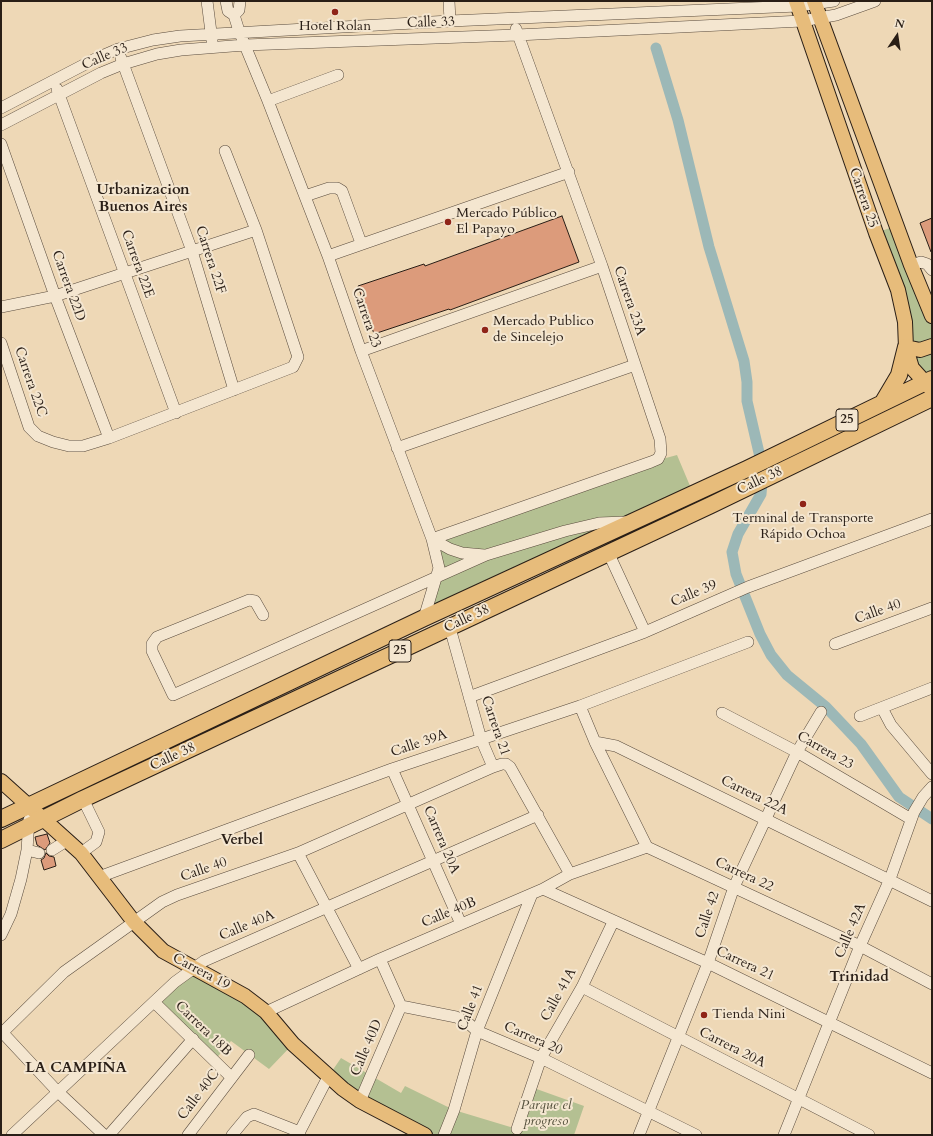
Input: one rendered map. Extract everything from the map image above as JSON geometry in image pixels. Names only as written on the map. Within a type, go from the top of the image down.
[{"type":"highway","points":[[882,403],[899,375],[906,347]]},
{"type":"highway","name":"Calle 38","points":[[1,819],[29,804],[424,618],[747,469],[882,403],[930,384]]},
{"type":"highway","name":"Calle 38","points":[[1,840],[83,799],[711,505],[755,482],[932,398]]},
{"type":"main road","name":"Carrera 25","points":[[815,3],[911,265],[931,308]]},
{"type":"main road","name":"Carrera 25","points":[[797,4],[876,233],[898,290],[905,322],[906,347],[912,368],[920,378],[930,384]]},
{"type":"main road","points":[[906,347],[920,350],[932,346]]},
{"type":"main road","name":"Carrera 19","points":[[1,781],[29,804],[68,840],[81,854],[134,922],[163,951],[231,987],[266,1012],[293,1044],[328,1077],[360,1101],[425,1135]]},
{"type":"street","points":[[207,1],[213,46]]},
{"type":"street","name":"Carrera 23","points":[[226,1],[228,10],[234,15],[328,256],[361,351],[432,539],[438,561],[437,576],[424,618]]},
{"type":"street","points":[[234,15],[239,10],[240,1]]},
{"type":"street","points":[[449,1],[450,21]]},
{"type":"street","name":"Calle 33","points":[[1,108],[53,80],[118,50],[153,40],[239,31],[513,19],[834,1]]},
{"type":"street","name":"Calle 33","points":[[1,125],[124,64],[157,54],[213,46],[518,35],[802,21],[836,15],[875,1]]},
{"type":"street","name":"Carrera 23A","points":[[432,539],[651,462],[658,459],[661,453],[660,439],[602,266],[513,19]]},
{"type":"street","name":"Carrera 22F","points":[[118,50],[192,251],[234,390]]},
{"type":"street","points":[[268,100],[338,75]]},
{"type":"street","name":"Carrera 22E","points":[[53,80],[176,413]]},
{"type":"street","name":"Carrera 22D","points":[[1,144],[55,296],[108,438]]},
{"type":"street","name":"Carrera 22C","points":[[1,343],[29,427],[38,436],[53,442],[83,446],[176,413],[293,367],[298,357],[256,230],[225,151]]},
{"type":"street","points":[[328,256],[361,243],[569,172]]},
{"type":"street","points":[[305,196],[329,188],[336,188],[342,191],[361,243]]},
{"type":"street","points":[[1,307],[55,296],[256,230]]},
{"type":"street","points":[[911,265],[922,262],[927,264],[932,270]]},
{"type":"street","points":[[361,351],[602,266]]},
{"type":"street","points":[[397,448],[635,365]]},
{"type":"street","name":"Calle 39","points":[[469,698],[645,632],[737,592],[932,519]]},
{"type":"street","points":[[263,615],[255,601],[249,600],[157,637],[152,644],[152,651],[173,695],[486,555],[565,531],[599,523],[630,522]]},
{"type":"street","points":[[432,539],[450,549],[462,553],[486,555]]},
{"type":"street","points":[[608,552],[645,632]]},
{"type":"street","name":"Calle 40","points":[[835,644],[932,608]]},
{"type":"street","name":"Carrera 21","points":[[450,628],[481,739],[493,767],[502,764],[506,764],[510,767],[570,874]]},
{"type":"street","name":"Calle 39A","points":[[99,877],[392,769],[580,706],[748,642]]},
{"type":"street","points":[[860,716],[932,688]]},
{"type":"street","points":[[580,706],[595,742],[647,847]]},
{"type":"street","points":[[882,708],[891,725],[932,774]]},
{"type":"street","name":"Carrera 23","points":[[722,712],[913,816]]},
{"type":"street","name":"Calle 42","points":[[639,1135],[647,1110],[708,963],[734,887],[797,752],[821,712]]},
{"type":"street","name":"Carrera 22A","points":[[595,742],[616,746],[932,901]]},
{"type":"street","name":"Calle 40","points":[[2,1033],[64,972],[162,902],[177,895],[298,853],[493,767]]},
{"type":"street","name":"Carrera 20A","points":[[392,769],[461,924]]},
{"type":"street","name":"Calle 42A","points":[[784,1135],[797,1099],[860,946],[890,880],[913,816],[923,797],[932,787]]},
{"type":"street","points":[[81,854],[96,842],[99,832],[83,799]]},
{"type":"street","points":[[1,935],[16,897],[27,850],[29,804]]},
{"type":"street","name":"Calle 40A","points":[[12,1135],[57,1091],[175,982],[193,968],[215,956],[326,909],[538,815]]},
{"type":"street","points":[[52,850],[68,840]]},
{"type":"street","name":"Calle 40B","points":[[266,1012],[380,959],[532,894],[570,874],[647,847]]},
{"type":"street","name":"Carrera 22","points":[[647,847],[860,946],[932,984]]},
{"type":"street","points":[[27,850],[39,853]]},
{"type":"street","points":[[298,853],[326,909],[359,969]]},
{"type":"street","name":"Carrera 21","points":[[543,889],[613,922],[708,963],[829,1021],[932,1073]]},
{"type":"street","name":"Calle 41","points":[[444,1135],[454,1110],[477,1031],[532,894]]},
{"type":"street","name":"Calle 41A","points":[[517,1129],[541,1058],[582,987],[613,922]]},
{"type":"street","points":[[380,959],[401,1006]]},
{"type":"street","name":"Carrera 20A","points":[[582,987],[869,1135]]},
{"type":"street","name":"Carrera 18B","points":[[154,1002],[231,1077]]},
{"type":"street","name":"Carrera 20","points":[[401,1006],[456,1017],[467,1022],[477,1031],[541,1058],[696,1135]]},
{"type":"street","name":"Calle 40D","points":[[360,1101],[401,1006]]},
{"type":"street","points":[[2,1033],[57,1091],[104,1135]]},
{"type":"street","points":[[109,1135],[193,1039]]},
{"type":"street","name":"Calle 40C","points":[[188,1135],[249,1054]]},
{"type":"street","points":[[232,1135],[247,1117],[254,1114],[299,1133],[328,1077]]},
{"type":"green space","points":[[898,225],[932,316],[932,379],[920,385],[876,233]]},
{"type":"green space","points":[[677,455],[693,493],[424,618],[437,576],[432,539],[651,462]]},
{"type":"green space","points":[[193,968],[231,987],[293,1044],[269,1069],[231,1041],[214,1061],[154,1002]]},
{"type":"green space","name":"Parque el progreso","points":[[341,1058],[401,1093],[405,1086],[454,1110],[517,1129],[531,1087],[584,1106],[574,1135],[425,1135],[328,1077]]},
{"type":"building","points":[[562,216],[579,262],[450,310],[449,309],[374,334],[358,286],[424,264],[425,266]]},
{"type":"building","points":[[932,218],[932,251],[931,252],[920,223]]},
{"type":"building","points":[[47,834],[50,843],[45,850],[37,845],[35,837]]},
{"type":"building","points":[[46,853],[49,856],[54,857],[56,866],[44,870],[41,860],[44,858]]},
{"type":"waterway","points":[[656,48],[678,120],[709,247],[744,361],[747,382],[747,401],[763,470],[761,494],[738,534],[732,552],[736,574],[760,634],[771,655],[787,675],[826,707],[861,744],[899,797],[932,819]]},
{"type":"place","name":"Hotel Rolan","points":[[335,12]]},
{"type":"place","name":"Mercado Público El Papayo","points":[[448,222]]},
{"type":"place","name":"Mercado Publico de Sincelejo","points":[[485,330]]},
{"type":"place","name":"Terminal de Transporte Rápido Ochoa","points":[[803,504]]},
{"type":"place","name":"Tienda Nini","points":[[704,1015]]},
{"type":"district","name":"Urbanizacion Buenos Aires","points":[[143,200]]},
{"type":"district","name":"Verbel","points":[[242,841]]},
{"type":"district","name":"Trinidad","points":[[859,978]]},
{"type":"district","name":"LA CAMPIÑA","points":[[76,1069]]}]
